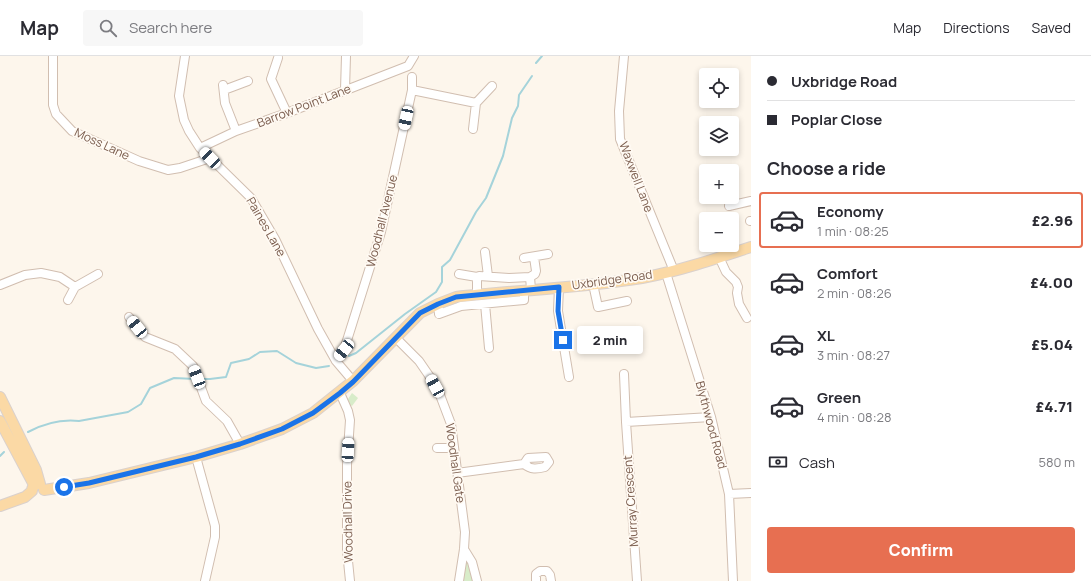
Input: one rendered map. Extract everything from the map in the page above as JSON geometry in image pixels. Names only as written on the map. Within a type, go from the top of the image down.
[{"type":"main road","name":"Uxbridge Road","points":[[0,506],[25,497],[38,487],[89,483],[196,457],[240,444],[282,429],[313,413],[340,393],[353,382],[420,313],[456,297],[593,284],[643,277],[670,272],[751,247]]},
{"type":"main road","points":[[0,397],[19,446],[38,487]]},
{"type":"main road","points":[[0,421],[19,446]]},
{"type":"street","name":"Moss Lane","points":[[53,56],[53,105],[56,114],[72,131],[140,161],[168,170],[180,168],[210,158]]},
{"type":"street","name":"Paines Lane","points":[[184,56],[179,96],[180,108],[184,120],[200,148],[251,198],[275,238],[318,328],[336,361],[353,382]]},
{"type":"street","points":[[346,56],[346,90]]},
{"type":"street","name":"Barrow Point Lane","points":[[200,148],[236,131],[288,113],[408,66],[413,60],[414,56]]},
{"type":"street","name":"Waxwell Lane","points":[[624,56],[619,111],[620,139],[670,272]]},
{"type":"street","points":[[278,58],[270,79],[288,113]]},
{"type":"street","name":"Woodhall Avenue","points":[[336,361],[344,350],[381,232],[412,90],[412,77]]},
{"type":"street","points":[[236,131],[226,103],[223,87],[248,81]]},
{"type":"street","points":[[473,129],[476,103],[492,86]]},
{"type":"street","points":[[412,90],[476,103]]},
{"type":"street","points":[[729,206],[751,201]]},
{"type":"street","points":[[486,252],[488,276]]},
{"type":"street","points":[[524,258],[548,254]]},
{"type":"street","points":[[459,274],[477,277],[530,277],[535,274],[536,271],[534,257]]},
{"type":"street","points":[[719,257],[726,272],[736,282],[738,287],[737,293],[739,304],[747,318]]},
{"type":"street","name":"Blythwood Road","points":[[670,272],[711,417],[729,494],[733,581]]},
{"type":"street","points":[[0,285],[25,275],[41,273],[60,277],[75,287]]},
{"type":"street","points":[[68,300],[75,287],[98,274]]},
{"type":"street","points":[[477,277],[478,294]]},
{"type":"street","points":[[438,304],[439,314],[461,306],[524,300],[528,290],[530,277]]},
{"type":"street","points":[[593,284],[598,307],[627,301]]},
{"type":"street","points":[[559,287],[558,311],[569,377]]},
{"type":"street","points":[[485,304],[489,348]]},
{"type":"street","points":[[129,317],[144,337],[175,349],[193,366],[206,401],[227,421],[240,444]]},
{"type":"street","name":"Woodhall Gate","points":[[396,338],[419,361],[430,377],[440,395],[451,424],[465,532],[459,581]]},
{"type":"street","name":"Murray Crescent","points":[[624,374],[637,581]]},
{"type":"street","name":"Woodhall Drive","points":[[340,393],[348,411],[350,420],[347,465],[347,551],[350,581]]},
{"type":"street","points":[[626,422],[711,417]]},
{"type":"street","points":[[437,448],[454,448]]},
{"type":"street","points":[[196,457],[215,526],[215,536],[205,581]]},
{"type":"street","points":[[457,473],[524,464]]},
{"type":"street","points":[[729,494],[751,493]]},
{"type":"street","points":[[464,549],[472,562],[477,581]]},
{"type":"street","points":[[536,581],[536,574],[540,571],[547,571],[550,575],[551,581]]},
{"type":"green space","points":[[352,393],[358,398],[352,406],[349,404],[348,399]]},
{"type":"green space","points":[[464,549],[477,581],[459,581]]},
{"type":"waterway","points":[[536,63],[542,56]]},
{"type":"waterway","points":[[349,356],[356,353],[405,314],[436,292],[442,282],[442,267],[450,260],[476,212],[486,198],[503,156],[512,118],[518,106],[519,95],[532,76]]},
{"type":"waterway","points":[[201,379],[226,377],[231,363],[249,359],[260,352],[277,351],[296,363],[316,368],[329,366]]},
{"type":"waterway","points":[[28,432],[52,423],[79,421],[128,412],[141,404],[150,388],[174,378],[195,379]]},
{"type":"waterway","points":[[0,456],[4,452]]},
{"type":"route","points":[[64,487],[89,483],[196,457],[240,444],[282,429],[313,413],[353,382],[420,313],[456,297],[559,287],[558,311],[563,340]]}]
